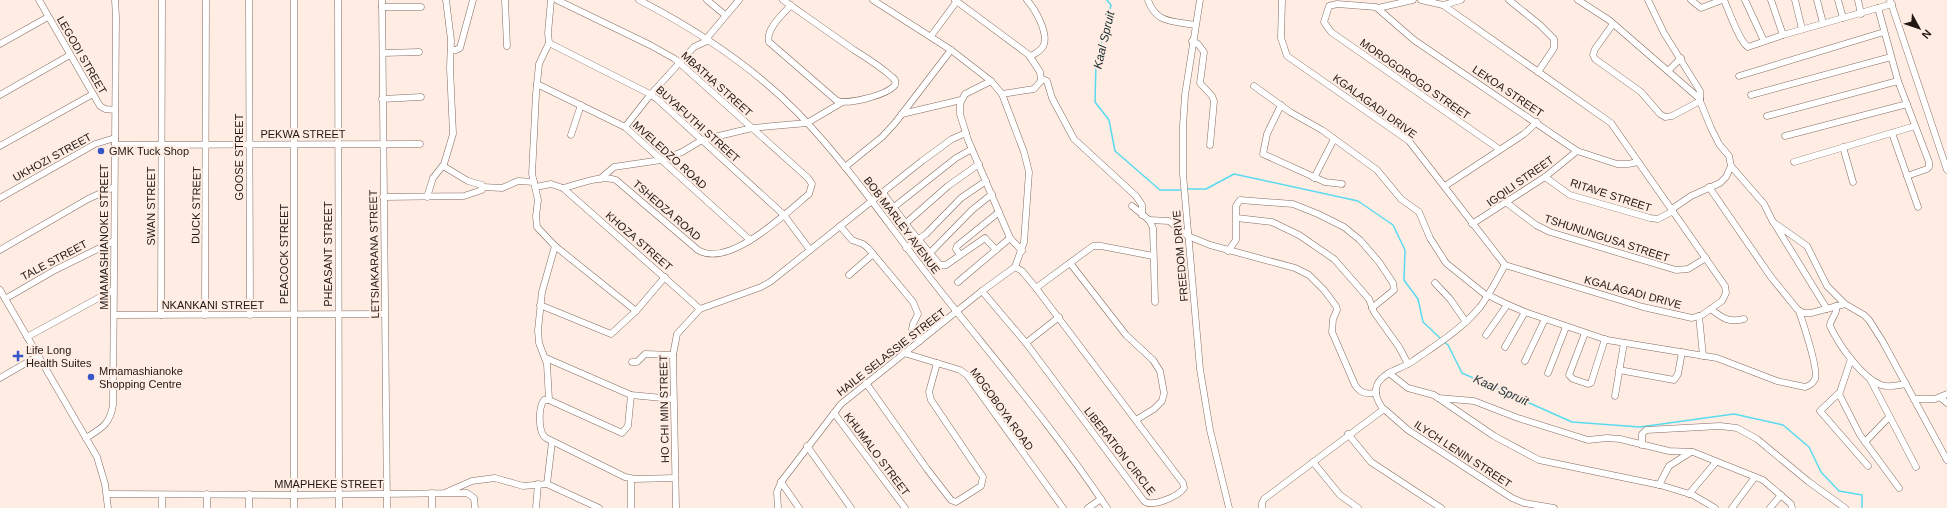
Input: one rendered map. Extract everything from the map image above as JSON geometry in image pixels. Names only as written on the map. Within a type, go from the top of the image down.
[{"type":"street","name":"LEGODI STREET","points":[[39,0],[102,108],[115,110]]},
{"type":"street","name":"MMAMASHIANOKE STREET","points":[[86,438],[105,425],[111,416],[113,405],[115,0]]},
{"type":"street","name":"SWAN STREET","points":[[161,316],[162,0]]},
{"type":"street","name":"DUCK STREET","points":[[205,315],[206,0]]},
{"type":"street","name":"GOOSE STREET","points":[[249,0],[250,315]]},
{"type":"street","name":"PEACOCK STREET","points":[[294,0],[294,508]]},
{"type":"street","name":"PHEASANT STREET","points":[[338,0],[339,508]]},
{"type":"street","name":"LETSIAKARANA STREET","points":[[382,0],[387,508]]},
{"type":"street","points":[[427,197],[434,178],[443,166],[453,134],[450,80],[451,50],[446,0]]},
{"type":"street","points":[[451,50],[460,48],[473,0]]},
{"type":"street","points":[[505,0],[507,46]]},
{"type":"street","points":[[551,0],[548,33],[549,43],[539,64],[537,84],[532,174],[538,200],[536,216],[537,227],[555,246],[636,312]]},
{"type":"street","name":"MBATHA STREET","points":[[557,0],[658,49],[680,63],[808,178],[812,184],[809,194],[784,215]]},
{"type":"street","name":"BOB MARLEY AVENUE","points":[[639,0],[708,39],[763,81],[807,123],[845,167],[906,248],[1050,429],[1107,508]]},
{"type":"street","points":[[707,0],[725,16]]},
{"type":"street","points":[[625,127],[651,94],[696,45],[708,39],[739,0]]},
{"type":"street","points":[[443,166],[468,181],[482,185],[483,187],[502,188],[518,181],[535,185],[551,184],[563,188],[599,179],[609,170],[618,165],[661,160],[682,152],[702,140],[752,128],[807,123],[841,103],[851,102],[888,90],[896,85],[892,77],[783,0]]},
{"type":"street","points":[[873,0],[951,50],[991,81],[1002,94],[1024,152],[1029,172],[1025,234],[1022,251],[1015,267]]},
{"type":"street","points":[[1027,0],[1041,24],[1045,41],[1041,49],[1030,57]]},
{"type":"street","points":[[1148,0],[1151,9],[1160,17],[1168,21],[1196,25]]},
{"type":"street","name":"FREEDOM DRIVE","points":[[1200,0],[1192,41],[1183,116],[1183,174],[1201,377],[1210,430],[1229,508]]},
{"type":"street","name":"KGALAGADI DRIVE","points":[[1282,0],[1281,38],[1287,56],[1409,141],[1505,265],[1643,307],[1692,318],[1698,316]]},
{"type":"street","points":[[1325,0],[1329,6],[1353,2],[1378,8],[1413,0]]},
{"type":"street","points":[[1421,0],[1443,6],[1611,123],[1726,288],[1724,299],[1711,309],[1698,316],[1703,356]]},
{"type":"street","points":[[1443,6],[1461,0]]},
{"type":"street","points":[[1509,0],[1540,25],[1554,39],[1552,50],[1538,72]]},
{"type":"street","points":[[1578,0],[1613,24],[1700,100]]},
{"type":"street","points":[[1648,0],[1664,33],[1700,91],[1700,100],[1719,144],[1730,158],[1731,166],[1764,204],[1827,309]]},
{"type":"street","points":[[1691,0],[1701,8],[1723,0],[1746,46],[1748,47],[1783,34],[1861,14],[1891,2],[1947,170]]},
{"type":"street","points":[[1746,0],[1764,41]]},
{"type":"street","points":[[1770,0],[1783,34]]},
{"type":"street","points":[[1795,0],[1802,29]]},
{"type":"street","points":[[1817,0],[1823,23]]},
{"type":"street","points":[[1838,0],[1842,18]]},
{"type":"street","points":[[1858,0],[1861,14]]},
{"type":"street","points":[[931,36],[956,1],[1030,57],[1040,72],[1042,79],[1040,84],[1034,89],[1002,94]]},
{"type":"street","points":[[791,6],[770,31],[768,36],[769,42],[841,103]]},
{"type":"street","name":"MOROGOROGO STREET","points":[[1329,6],[1324,22],[1326,27],[1335,35],[1499,149]]},
{"type":"street","points":[[382,7],[421,7]]},
{"type":"street","name":"LEKOA STREET","points":[[1378,8],[1414,40],[1537,122],[1577,151],[1617,164],[1638,162]]},
{"type":"street","points":[[1878,8],[1898,81],[1928,158],[1929,166],[1907,176]]},
{"type":"street","points":[[0,44],[48,17]]},
{"type":"street","points":[[1613,24],[1593,52],[1595,58],[1641,92],[1660,114],[1665,117],[1672,116],[1700,100]]},
{"type":"street","points":[[1739,76],[1884,32]]},
{"type":"street","points":[[1192,41],[1198,44],[1204,52],[1200,83],[1212,96],[1214,101],[1210,145]]},
{"type":"street","name":"BUYAFUTHI STREET","points":[[549,43],[651,94],[784,215],[810,250]]},
{"type":"street","points":[[845,167],[882,137],[902,114],[951,50]]},
{"type":"street","points":[[383,53],[419,52]]},
{"type":"street","points":[[0,95],[70,55]]},
{"type":"street","points":[[1751,95],[1891,57]]},
{"type":"street","points":[[1668,71],[1680,58]]},
{"type":"street","points":[[1042,79],[1047,81],[1052,98],[1074,139],[1136,196],[1142,205],[1142,214]]},
{"type":"street","points":[[902,114],[961,100],[967,93],[991,81]]},
{"type":"street","points":[[1767,116],[1898,81]]},
{"type":"street","name":"MVELEDZO ROAD","points":[[537,84],[625,127],[750,240]]},
{"type":"street","points":[[1254,86],[1375,168],[1401,199],[1417,211],[1430,238],[1451,268],[1488,296],[1525,312],[1605,339],[1724,360],[1777,381],[1807,387],[1814,380],[1816,375],[1799,311],[1771,277],[1709,187]]},
{"type":"street","points":[[0,146],[93,94]]},
{"type":"street","points":[[382,99],[421,97]]},
{"type":"street","points":[[961,100],[960,114],[972,148],[1010,238],[1022,251]]},
{"type":"street","points":[[1785,136],[1907,104]]},
{"type":"street","points":[[570,135],[581,105]]},
{"type":"street","points":[[1280,105],[1267,134],[1263,153],[1314,178],[1330,184],[1342,184]]},
{"type":"street","points":[[1445,186],[1499,149],[1524,134],[1537,122]]},
{"type":"street","points":[[1794,162],[1915,126]]},
{"type":"street","name":"HO CHI MIN STREET","points":[[676,508],[673,355],[677,334],[700,309],[761,287],[780,275],[946,143],[966,133]]},
{"type":"street","points":[[1892,133],[1918,207]]},
{"type":"street","points":[[1314,178],[1334,139]]},
{"type":"street","name":"PEKWA STREET","points":[[115,142],[161,145],[420,144]]},
{"type":"street","name":"UKHOZI STREET","points":[[0,198],[95,144],[115,142]]},
{"type":"street","points":[[1843,147],[1853,182]]},
{"type":"street","points":[[894,207],[956,158],[972,148]]},
{"type":"street","name":"IGQILI STREET","points":[[1472,224],[1507,203],[1545,177],[1577,151]]},
{"type":"street","points":[[906,223],[948,186],[979,164]]},
{"type":"street","name":"RITAVE STREET","points":[[1545,177],[1570,195],[1650,218],[1658,218],[1723,180],[1731,166]]},
{"type":"street","name":"TSHEDZA ROAD","points":[[599,179],[610,178],[621,183],[703,253],[715,254],[732,250],[750,240],[784,215]]},
{"type":"street","points":[[906,248],[928,232],[961,198],[986,181]]},
{"type":"street","points":[[0,250],[88,199],[114,187]]},
{"type":"street","points":[[383,197],[469,195],[481,191],[483,187]]},
{"type":"street","name":"KHOZA STREET","points":[[563,188],[666,277],[700,309]]},
{"type":"street","points":[[883,193],[942,266],[985,238],[996,250]]},
{"type":"street","points":[[931,252],[974,208],[992,194]]},
{"type":"street","points":[[1228,251],[1236,240],[1236,206],[1240,200],[1290,203],[1318,214],[1344,227],[1368,248],[1385,269],[1394,286],[1392,293],[1372,308]]},
{"type":"street","name":"TSHUNUNGUSA STREET","points":[[1507,203],[1536,226],[1550,232],[1676,270],[1688,270],[1706,258]]},
{"type":"street","points":[[1132,206],[1148,220],[1154,231],[1153,256],[1155,302]]},
{"type":"street","points":[[960,255],[956,249],[957,246],[999,212]]},
{"type":"street","points":[[1237,218],[1272,222],[1290,230],[1322,249],[1337,262],[1367,296],[1372,308],[1408,364]]},
{"type":"street","points":[[1148,220],[1169,221],[1188,236],[1228,251],[1302,271],[1324,290],[1337,308],[1333,319],[1332,332],[1355,385],[1361,392],[1376,393]]},
{"type":"street","points":[[1774,222],[1807,246],[1825,285],[1845,304],[1864,315],[1869,320],[1947,460]]},
{"type":"street","points":[[840,226],[852,240],[863,244],[873,254],[916,307],[918,314],[912,330],[920,341]]},
{"type":"street","points":[[958,282],[1010,238]]},
{"type":"street","name":"TALE STREET","points":[[5,299],[55,270],[114,241]]},
{"type":"street","points":[[549,400],[546,358],[539,342],[540,305],[549,263],[555,246]]},
{"type":"street","points":[[1036,288],[1096,246],[1153,256]]},
{"type":"street","points":[[849,275],[873,254]]},
{"type":"street","points":[[1070,263],[1126,335],[1153,360],[1160,371],[1163,398],[1158,406],[1136,420]]},
{"type":"street","points":[[1262,508],[1264,499],[1383,409],[1377,399],[1377,384],[1389,373],[1408,364],[1466,322],[1488,296],[1505,265]]},
{"type":"street","name":"HAILE SELASSIE STREET","points":[[778,508],[778,492],[781,482],[807,446],[841,404],[904,352],[1015,267]]},
{"type":"street","name":"LIBERATION CIRCLE","points":[[982,291],[1026,343],[1144,501],[1154,504],[1181,492],[1184,485],[1059,317],[1022,271],[1015,267]]},
{"type":"street","points":[[540,305],[611,334],[636,312],[666,277]]},
{"type":"street","points":[[1435,283],[1450,299],[1466,322]]},
{"type":"street","points":[[0,290],[97,457],[107,494],[108,508]]},
{"type":"street","points":[[27,337],[113,290]]},
{"type":"street","points":[[1799,311],[1807,313],[1845,304]]},
{"type":"street","points":[[1486,335],[1507,305]]},
{"type":"street","points":[[1836,306],[1837,312],[1830,321],[1830,326],[1851,360],[1869,377],[1884,386],[1906,384]]},
{"type":"street","points":[[1711,309],[1728,320],[1733,321],[1744,319]]},
{"type":"street","points":[[1505,347],[1525,312]]},
{"type":"street","name":"NKANKANI STREET","points":[[114,315],[384,314]]},
{"type":"street","points":[[1026,343],[1059,317]]},
{"type":"street","points":[[1525,361],[1545,319]]},
{"type":"street","points":[[1548,373],[1566,327]]},
{"type":"street","points":[[1585,333],[1569,375],[1573,379],[1588,384],[1592,383],[1605,339]]},
{"type":"street","points":[[1615,396],[1624,343]]},
{"type":"street","name":"MOGOBOYA ROAD","points":[[904,352],[960,370],[967,375],[1063,508]]},
{"type":"street","points":[[1619,370],[1674,380],[1678,374],[1682,352]]},
{"type":"street","points":[[632,362],[637,362],[645,354],[673,355]]},
{"type":"street","points":[[0,378],[38,356]]},
{"type":"street","points":[[546,358],[631,395],[673,399]]},
{"type":"street","points":[[1851,360],[1839,394],[1823,407],[1820,412],[1868,466]]},
{"type":"street","points":[[866,383],[927,469],[951,500],[956,502],[981,486],[983,477],[931,400],[929,392],[937,363]]},
{"type":"street","points":[[1389,373],[1408,388],[1432,394],[1494,436],[1540,460],[1659,485],[1689,494],[1714,508]]},
{"type":"street","points":[[1869,377],[1889,418],[1916,467]]},
{"type":"street","points":[[1839,394],[1866,443],[1899,488]]},
{"type":"street","points":[[1914,399],[1941,398],[1947,394]]},
{"type":"street","points":[[631,395],[628,426],[622,433],[549,400],[544,400],[542,403],[540,430],[544,436],[552,442],[619,475],[631,479],[675,478]]},
{"type":"street","points":[[1438,398],[1474,401],[1518,418],[1584,439],[1613,438],[1668,451],[1691,452],[1765,481],[1793,507]]},
{"type":"street","points":[[1941,398],[1947,403]]},
{"type":"street","name":"ILYCH LENIN STREET","points":[[1383,409],[1388,411],[1406,429],[1426,443],[1514,499],[1527,504],[1554,508]]},
{"type":"street","name":"KHUMALO STREET","points":[[834,413],[905,508]]},
{"type":"street","points":[[1858,454],[1889,418]]},
{"type":"street","points":[[1642,445],[1642,434],[1646,430],[1720,426],[1737,428],[1757,439],[1809,482],[1845,508]]},
{"type":"street","points":[[1348,434],[1371,462],[1441,508]]},
{"type":"street","points":[[552,442],[547,484],[599,508]]},
{"type":"street","points":[[807,446],[851,508]]},
{"type":"street","points":[[1659,485],[1669,466],[1691,452]]},
{"type":"street","points":[[1313,462],[1339,494],[1358,508]]},
{"type":"street","points":[[1689,494],[1716,462]]},
{"type":"street","points":[[1732,508],[1755,477]]},
{"type":"street","name":"MMAPHEKE STREET","points":[[107,494],[294,495],[445,493],[465,483],[488,478],[502,479],[522,486],[547,484]]},
{"type":"street","points":[[630,508],[631,479]]},
{"type":"street","points":[[781,482],[799,508]]},
{"type":"street","points":[[536,508],[538,484]]},
{"type":"street","points":[[432,493],[432,508]]},
{"type":"street","points":[[445,493],[470,494],[474,498],[475,508]]},
{"type":"street","points":[[162,494],[162,508]]},
{"type":"street","points":[[207,494],[207,508]]},
{"type":"street","points":[[249,494],[249,508]]},
{"type":"street","points":[[1770,508],[1781,495]]},
{"type":"street","points":[[1088,508],[1101,499]]},
{"type":"waterway","name":"Kaal Spruit","points":[[1107,0],[1111,5],[1096,64],[1095,102],[1109,120],[1115,151],[1160,190],[1182,190]]},
{"type":"waterway","name":"Kaal Spruit","points":[[1186,189],[1206,189],[1234,174],[1358,201],[1393,225],[1405,250],[1404,280],[1418,299],[1423,322],[1441,339]]},
{"type":"waterway","name":"Kaal Spruit","points":[[1444,342],[1448,345],[1462,373],[1572,422],[1640,427],[1734,414],[1783,425],[1809,447],[1821,472],[1839,491],[1862,495],[1862,508]]},
{"type":"place","name":"GMK Tuck Shop","points":[[101,151]]},
{"type":"place","name":"Life Long Health Suites","points":[[18,356]]},
{"type":"place","name":"Mmamashianoke Shopping Centre","points":[[91,377]]}]
